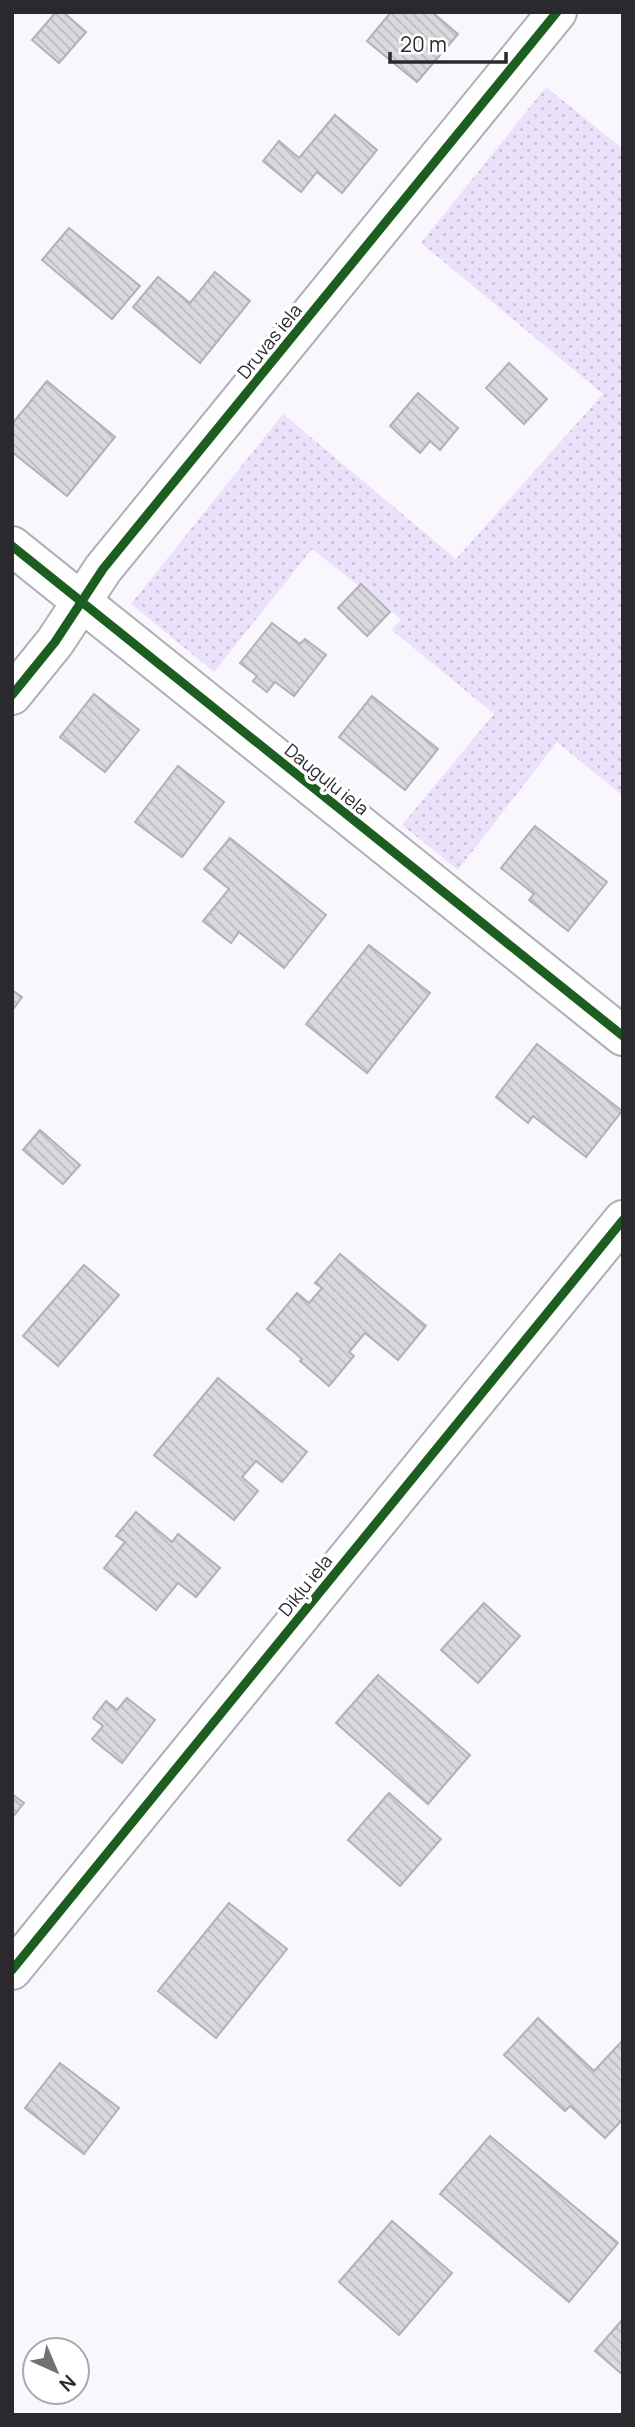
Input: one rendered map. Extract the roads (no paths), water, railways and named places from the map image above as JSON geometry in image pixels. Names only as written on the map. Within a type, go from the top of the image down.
[{"type":"street","name":"Druvas iela","points":[[12,695],[55,642],[103,569],[557,12]]},
{"type":"street","name":"Dauguļu iela","points":[[12,546],[623,1036]]},
{"type":"street","name":"Dikļu iela","points":[[12,1970],[623,1220]]}]
